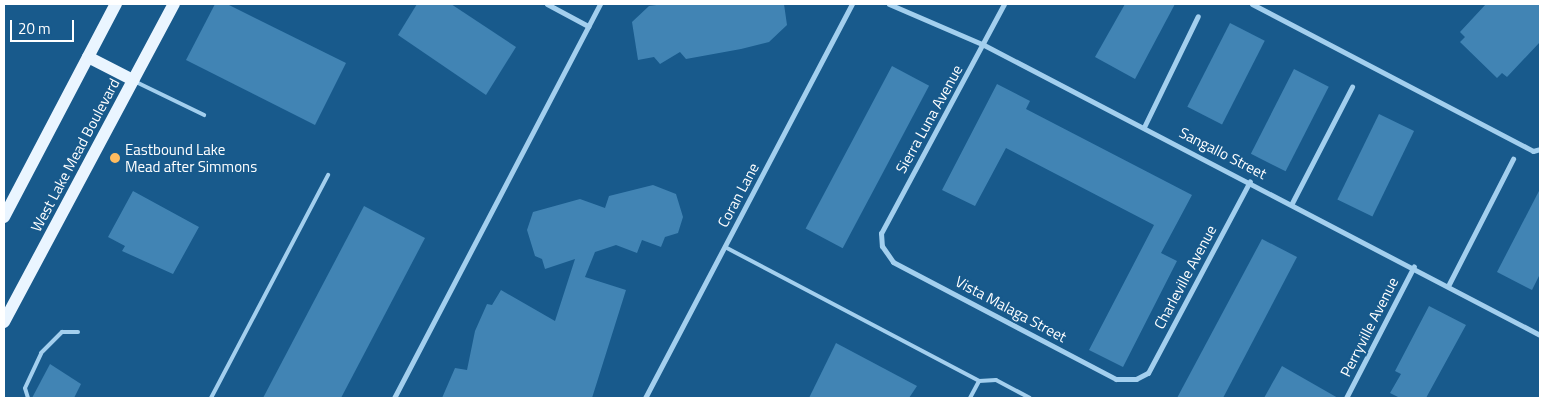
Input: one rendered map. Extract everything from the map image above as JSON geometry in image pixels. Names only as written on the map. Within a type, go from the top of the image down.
[{"type":"main road","points":[[4,217],[116,4]]},
{"type":"main road","name":"West Lake Mead Boulevard","points":[[4,322],[174,4]]},
{"type":"main road","points":[[88,57],[133,80]]},
{"type":"street","points":[[547,4],[588,26]]},
{"type":"street","points":[[394,398],[600,4]]},
{"type":"street","name":"Coran Lane","points":[[645,398],[852,4]]},
{"type":"street","name":"Sangallo Street","points":[[889,4],[984,45],[1414,266],[1540,335]]},
{"type":"street","name":"Sierra Luna Avenue","points":[[882,246],[881,233],[984,45],[1004,4]]},
{"type":"street","points":[[1254,4],[1533,151],[1540,149]]},
{"type":"street","points":[[1144,127],[1198,16]]},
{"type":"street","points":[[1292,203],[1352,87]]},
{"type":"street","points":[[1448,286],[1513,159]]},
{"type":"street","name":"Charleville Avenue","points":[[1136,379],[1148,373],[1250,181]]},
{"type":"street","name":"Vista Malaga Street","points":[[882,246],[893,262],[1116,379],[1136,379]]},
{"type":"street","name":"Perryville Avenue","points":[[1346,398],[1414,266]]},
{"type":"lane","points":[[133,80],[204,115]]},
{"type":"lane","points":[[211,398],[328,175]]},
{"type":"lane","points":[[725,247],[979,381],[996,380],[1030,398]]},
{"type":"lane","points":[[28,398],[25,388],[41,353],[62,332],[78,332]]},
{"type":"lane","points":[[970,398],[979,381]]},
{"type":"building","points":[[215,4],[227,4],[346,63],[315,125],[186,60]]},
{"type":"building","points":[[417,4],[451,4],[516,47],[486,95],[398,35]]},
{"type":"building","points":[[664,4],[784,4],[787,25],[769,42],[741,49],[686,59],[680,52],[660,64],[654,57],[638,60],[632,22],[649,6]]},
{"type":"building","points":[[1125,4],[1175,4],[1135,79],[1095,57]]},
{"type":"building","points":[[1486,4],[1540,4],[1540,42],[1507,77],[1502,73],[1497,78],[1460,42],[1465,37],[1460,32]]},
{"type":"building","points":[[1230,23],[1265,41],[1222,124],[1187,107]]},
{"type":"building","points":[[892,66],[929,86],[843,248],[806,228]]},
{"type":"building","points":[[1294,69],[1329,87],[1286,171],[1251,154]]},
{"type":"building","points":[[997,84],[1030,101],[1026,109],[1192,195],[1161,253],[1177,261],[1123,367],[1089,350],[1154,225],[1006,148],[975,206],[942,190]]},
{"type":"building","points":[[1379,114],[1414,131],[1372,216],[1337,199]]},
{"type":"building","points":[[653,185],[676,194],[683,217],[678,233],[665,237],[661,247],[642,240],[637,253],[616,245],[595,252],[585,277],[626,290],[592,398],[442,398],[455,368],[467,370],[475,331],[487,304],[492,305],[501,290],[555,321],[575,259],[545,269],[542,259],[535,256],[527,230],[533,212],[580,199],[605,208],[609,196]]},
{"type":"building","points":[[1540,189],[1540,274],[1532,290],[1497,272]]},
{"type":"building","points":[[133,191],[199,227],[173,274],[122,251],[125,246],[108,237]]},
{"type":"building","points":[[364,206],[425,238],[341,398],[263,398]]},
{"type":"building","points":[[1262,239],[1297,257],[1223,398],[1177,398]]},
{"type":"building","points":[[1429,306],[1466,325],[1426,398],[1400,398],[1390,393],[1401,374],[1395,371]]},
{"type":"building","points":[[836,343],[917,386],[909,398],[809,398]]},
{"type":"building","points":[[50,364],[81,384],[74,398],[32,398]]},
{"type":"building","points":[[1282,366],[1338,398],[1264,398]]},
{"type":"place","name":"Eastbound Lake Mead after Simmons","points":[[115,158]]}]
